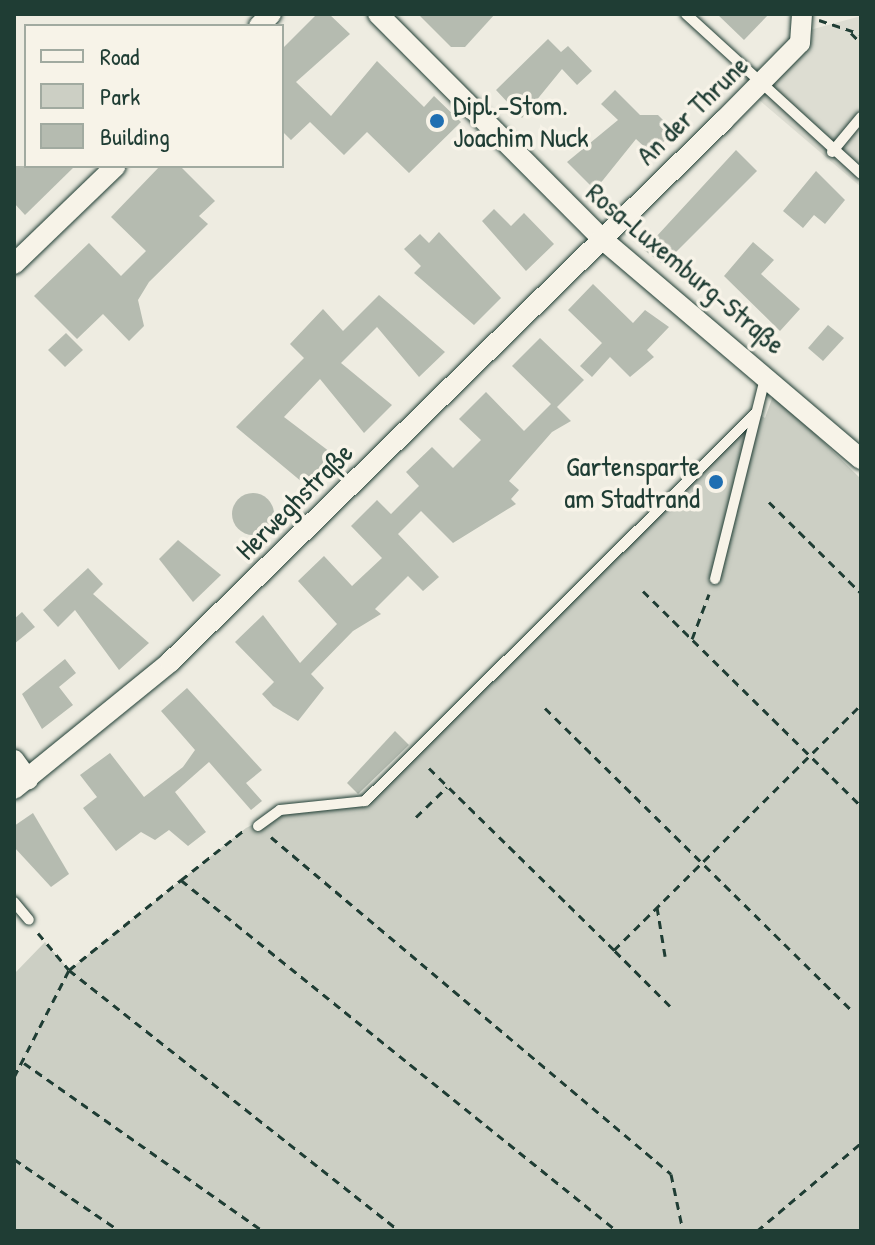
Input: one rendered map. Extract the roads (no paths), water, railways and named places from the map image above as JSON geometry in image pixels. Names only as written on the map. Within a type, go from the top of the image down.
[{"type":"street","name":"Rosa-Luxemburg-Straße","points":[[378,14],[601,238],[767,372],[861,459]]},
{"type":"street","name":"An der Thrune","points":[[601,238],[800,43],[803,15]]},
{"type":"street","points":[[14,264],[114,168]]},
{"type":"street","name":"Herweghstraße","points":[[21,784],[201,632],[601,238]]},
{"type":"street","points":[[14,760],[21,784]]},
{"type":"lane","points":[[686,14],[832,152],[861,174]]},
{"type":"lane","points":[[832,152],[861,117]]},
{"type":"lane","points":[[715,579],[767,372]]},
{"type":"lane","points":[[258,826],[280,810],[365,801],[756,413]]},
{"type":"lane","points":[[14,902],[29,920]]},
{"type":"place","name":"Dipl.-Stom. Joachim Nuck","points":[[437,121]]},
{"type":"place","name":"Gartensparte am Stadtrand","points":[[716,482]]}]
